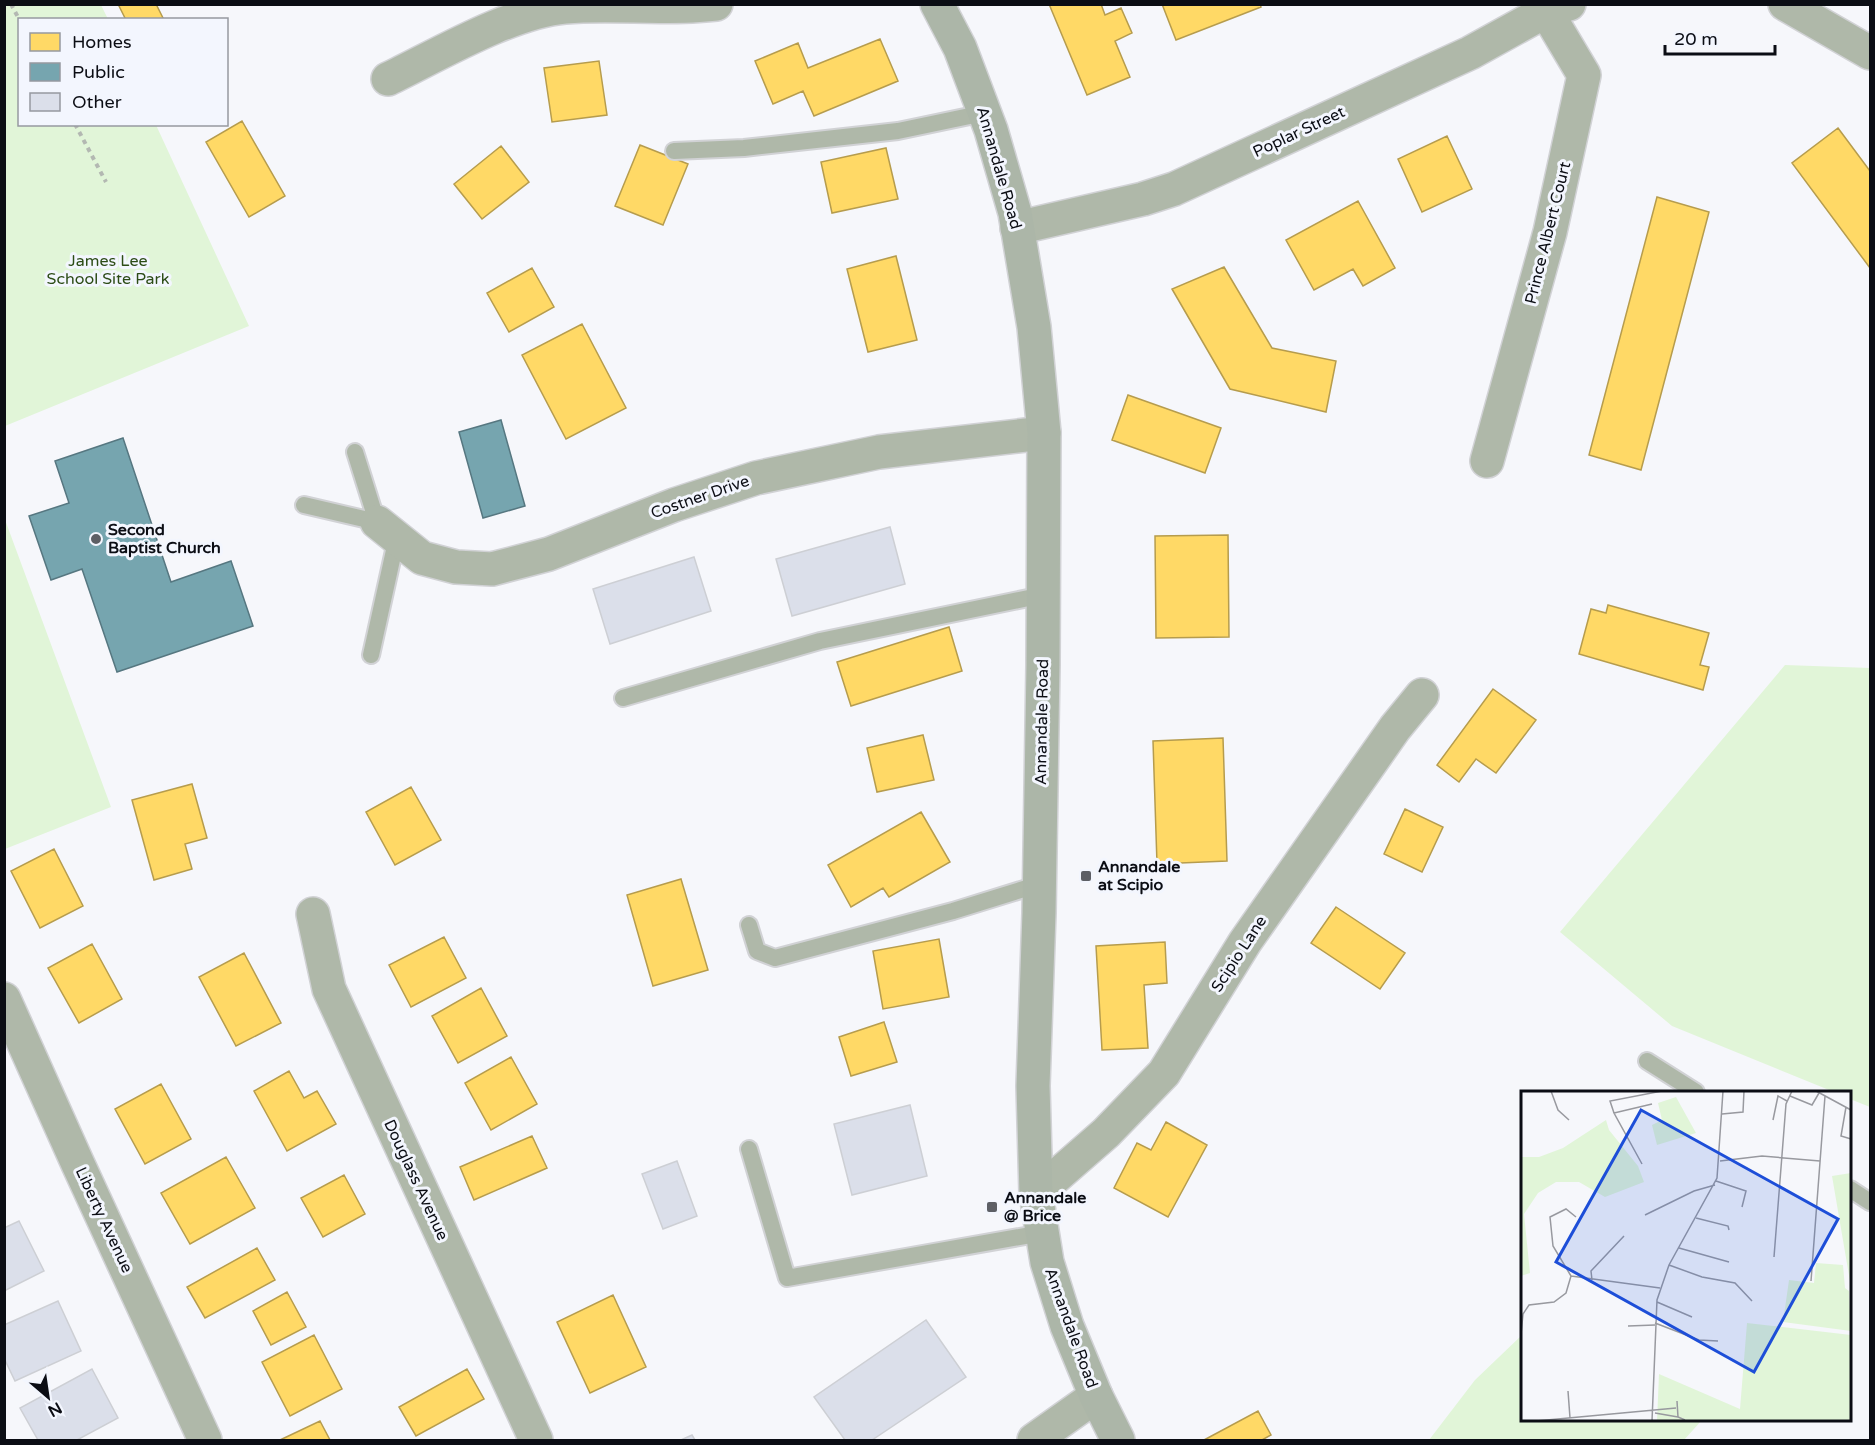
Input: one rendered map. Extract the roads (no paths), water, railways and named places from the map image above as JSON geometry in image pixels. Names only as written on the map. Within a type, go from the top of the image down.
[{"type":"main road","name":"Annandale Road","points":[[938,4],[960,48],[984,112],[1015,213],[1035,327],[1044,433],[1040,884],[1033,1086],[1036,1194],[1047,1262],[1067,1326],[1096,1396],[1118,1440]]},
{"type":"street","points":[[388,79],[477,35],[526,15],[563,7],[687,8],[716,4]]},
{"type":"street","points":[[1785,4],[1870,53]]},
{"type":"street","name":"Poplar Street","points":[[1017,228],[1143,200],[1174,189],[1470,53],[1557,8]]},
{"type":"street","name":"Prince Albert Court","points":[[1487,461],[1550,231],[1584,75],[1557,8]]},
{"type":"street","name":"Costner Drive","points":[[387,529],[422,558],[456,567],[492,569],[549,554],[674,505],[756,478],[879,452],[1044,433]]},
{"type":"street","name":"Scipio Lane","points":[[1036,1194],[1106,1133],[1164,1073],[1245,942],[1395,728],[1422,695]]},
{"type":"street","name":"Douglass Avenue","points":[[313,914],[329,989],[536,1440]]},
{"type":"street","name":"Liberty Avenue","points":[[4,999],[206,1440]]},
{"type":"street","points":[[1034,1440],[1096,1396]]},
{"type":"lane","points":[[674,151],[744,148],[898,131],[984,112]]},
{"type":"lane","points":[[355,452],[387,529],[371,655]]},
{"type":"lane","points":[[304,505],[387,529]]},
{"type":"lane","points":[[623,698],[820,641],[1043,595]]},
{"type":"lane","points":[[749,925],[758,951],[775,958],[953,912],[1040,884]]},
{"type":"lane","points":[[1647,1061],[1694,1091]]},
{"type":"lane","points":[[749,1149],[787,1278],[1042,1233]]},
{"type":"lane","points":[[1851,1190],[1870,1202]]},
{"type":"place","name":"Second Baptist Church","points":[[96,539]]},
{"type":"place","name":"Annandale at Scipio","points":[[1086,876]]},
{"type":"place","name":"Annandale @ Brice","points":[[992,1207]]},
{"type":"park label","name":"James Lee School Site Park","points":[[108,270]]}]
